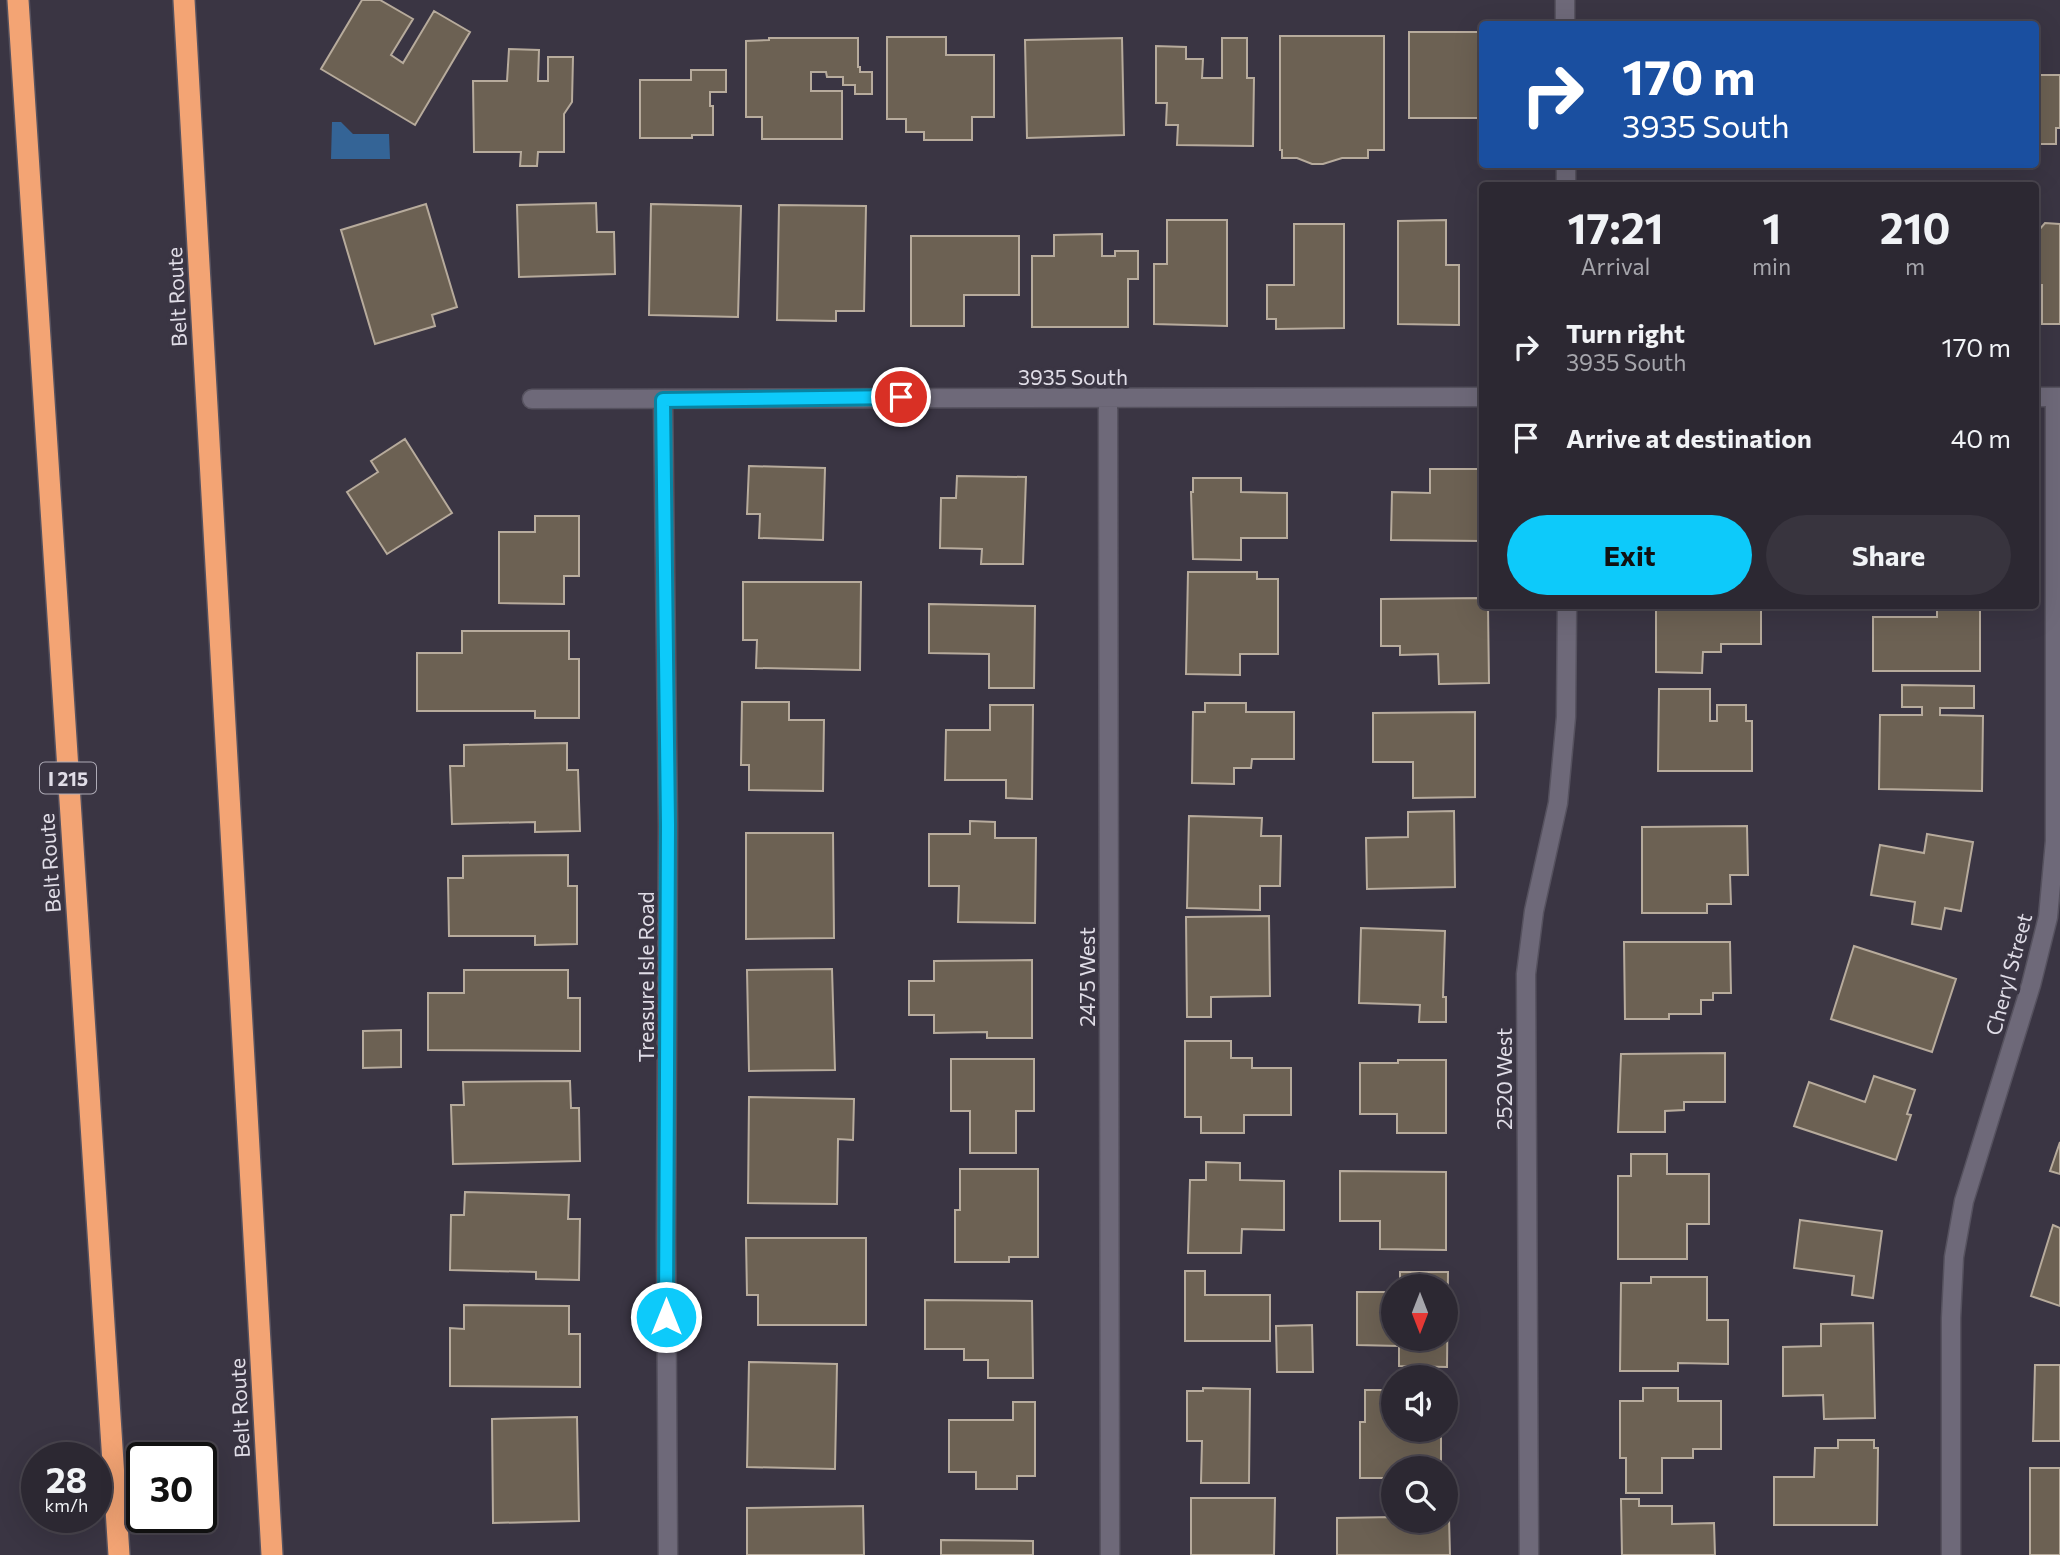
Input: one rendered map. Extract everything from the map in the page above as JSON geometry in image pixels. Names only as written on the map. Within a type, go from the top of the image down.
[{"type":"highway","name":"Belt Route","points":[[18,0],[119,1555]]},
{"type":"highway","name":"Belt Route","points":[[184,0],[272,1555]]},
{"type":"street","points":[[1565,0],[1565,21]]},
{"type":"street","name":"3935 South","points":[[532,399],[1479,397]]},
{"type":"street","points":[[2039,397],[2057,397]]},
{"type":"street","name":"Cheryl Street","points":[[1951,1555],[1951,1318],[1954,1257],[1964,1201],[2031,985],[2048,917],[2055,841],[2057,397]]},
{"type":"street","name":"2475 West","points":[[1108,399],[1110,1555]]},
{"type":"street","name":"Treasure Isle Road","points":[[663,400],[668,825],[668,1555]]},
{"type":"street","name":"2520 West","points":[[1529,1555],[1526,974],[1534,911],[1558,803],[1566,717],[1567,609]]},
{"type":"water","points":[[332,122],[341,122],[353,134],[389,134],[390,159],[331,159]]},
{"type":"building","points":[[362,0],[380,0],[413,19],[391,55],[403,63],[434,11],[470,32],[415,125],[321,69]]},
{"type":"building","points":[[1409,32],[1479,32],[1479,118],[1409,118]]},
{"type":"building","points":[[1280,36],[1384,36],[1384,150],[1368,150],[1368,158],[1342,158],[1323,164],[1312,164],[1297,158],[1282,158]]},
{"type":"building","points":[[887,37],[946,37],[946,55],[994,55],[994,117],[972,117],[972,140],[924,140],[924,132],[906,132],[906,119],[887,119]]},
{"type":"building","points":[[769,38],[858,38],[858,67],[860,72],[872,72],[872,94],[855,94],[855,85],[843,85],[843,77],[827,77],[826,72],[811,72],[811,91],[842,91],[842,139],[762,139],[762,117],[746,117],[746,41]]},
{"type":"building","points":[[1122,38],[1124,135],[1027,138],[1025,40]]},
{"type":"building","points":[[1222,38],[1247,38],[1247,78],[1254,78],[1253,146],[1177,145],[1178,125],[1166,125],[1167,103],[1156,103],[1156,46],[1186,47],[1186,59],[1203,59],[1202,78],[1222,78]]},
{"type":"building","points":[[509,49],[539,50],[538,81],[548,81],[548,57],[573,57],[572,102],[564,114],[564,152],[538,152],[537,166],[520,166],[521,152],[474,152],[473,81],[507,81]]},
{"type":"building","points":[[691,70],[726,70],[726,92],[710,92],[713,135],[692,135],[692,138],[640,138],[640,80],[691,80]]},
{"type":"building","points":[[2039,75],[2060,75],[2060,128],[2056,128],[2056,144],[2039,144]]},
{"type":"building","points":[[596,203],[597,232],[614,232],[615,274],[519,277],[517,205]]},
{"type":"building","points":[[426,204],[457,307],[432,315],[435,326],[375,344],[341,230]]},
{"type":"building","points":[[651,204],[741,206],[738,317],[649,315]]},
{"type":"building","points":[[779,205],[866,206],[864,311],[836,311],[836,321],[777,320]]},
{"type":"building","points":[[1167,220],[1227,220],[1227,326],[1154,324],[1154,264],[1167,264]]},
{"type":"building","points":[[1446,220],[1446,265],[1459,265],[1459,325],[1398,324],[1398,221]]},
{"type":"building","points":[[2045,223],[2060,224],[2060,324],[2042,324],[2039,230]]},
{"type":"building","points":[[1294,224],[1344,224],[1344,328],[1276,329],[1276,319],[1267,319],[1267,285],[1294,285]]},
{"type":"building","points":[[1102,234],[1102,256],[1115,256],[1115,251],[1138,251],[1138,279],[1128,279],[1128,327],[1032,327],[1032,256],[1054,256],[1054,235]]},
{"type":"building","points":[[911,236],[1019,236],[1019,295],[964,295],[964,326],[911,326]]},
{"type":"building","points":[[405,439],[452,513],[387,554],[347,492],[378,472],[371,461]]},
{"type":"building","points":[[749,466],[825,468],[823,540],[759,538],[760,514],[747,514]]},
{"type":"building","points":[[1430,469],[1479,469],[1479,541],[1391,540],[1392,492],[1430,493]]},
{"type":"building","points":[[957,476],[1026,477],[1023,564],[981,564],[982,549],[940,548],[941,498],[956,498]]},
{"type":"building","points":[[1193,478],[1241,478],[1241,492],[1287,493],[1287,538],[1241,538],[1241,560],[1193,559]]},
{"type":"building","points":[[535,516],[579,516],[579,576],[564,576],[564,604],[499,603],[499,532],[535,532]]},
{"type":"building","points":[[1188,572],[1257,572],[1257,579],[1278,579],[1278,654],[1240,654],[1240,675],[1186,674]]},
{"type":"building","points":[[743,582],[861,582],[860,670],[756,668],[757,640],[743,640]]},
{"type":"building","points":[[1479,598],[1479,609],[1488,609],[1489,683],[1439,684],[1438,654],[1400,655],[1400,646],[1381,646],[1381,599]]},
{"type":"building","points":[[929,604],[1035,606],[1034,688],[989,688],[989,654],[929,653]]},
{"type":"building","points":[[1656,609],[1761,609],[1761,644],[1721,644],[1721,652],[1703,652],[1702,673],[1656,672]]},
{"type":"building","points":[[1937,609],[1980,609],[1980,671],[1873,671],[1873,617],[1937,617]]},
{"type":"building","points":[[462,631],[569,631],[569,659],[579,659],[579,718],[535,718],[535,711],[417,711],[417,653],[462,653]]},
{"type":"building","points":[[1902,685],[1974,686],[1974,708],[1940,708],[1940,715],[1983,716],[1982,791],[1879,789],[1880,715],[1922,715],[1922,707],[1902,707]]},
{"type":"building","points":[[1659,689],[1710,689],[1710,721],[1717,721],[1717,705],[1746,705],[1746,721],[1752,721],[1752,771],[1658,771]]},
{"type":"building","points":[[742,702],[789,702],[789,720],[824,720],[823,791],[749,790],[749,765],[741,765]]},
{"type":"building","points":[[1205,703],[1246,703],[1246,712],[1294,712],[1294,759],[1252,759],[1251,768],[1234,768],[1234,784],[1192,783],[1193,712],[1205,712]]},
{"type":"building","points":[[990,705],[1033,705],[1032,799],[1006,798],[1006,780],[945,780],[946,730],[990,730]]},
{"type":"building","points":[[1475,712],[1475,797],[1413,798],[1413,762],[1373,762],[1373,713]]},
{"type":"building","points":[[567,743],[567,770],[578,770],[580,831],[535,832],[535,822],[452,824],[450,766],[464,766],[464,745]]},
{"type":"building","points":[[1454,811],[1455,887],[1367,889],[1366,838],[1408,837],[1408,812]]},
{"type":"building","points":[[1189,816],[1262,818],[1261,836],[1281,836],[1280,886],[1260,886],[1260,910],[1187,908]]},
{"type":"building","points":[[970,821],[995,822],[995,838],[1036,838],[1035,923],[958,922],[959,886],[929,886],[929,834],[970,834]]},
{"type":"building","points":[[1747,826],[1748,875],[1730,875],[1731,904],[1707,904],[1707,913],[1642,913],[1642,827]]},
{"type":"building","points":[[746,833],[833,833],[834,938],[746,939]]},
{"type":"building","points":[[1927,834],[1973,842],[1961,911],[1945,908],[1941,929],[1912,924],[1915,902],[1871,895],[1880,845],[1924,853]]},
{"type":"building","points":[[568,855],[568,886],[577,886],[577,944],[535,945],[535,936],[449,936],[448,878],[463,878],[463,856]]},
{"type":"building","points":[[1269,916],[1270,996],[1211,997],[1211,1017],[1187,1017],[1186,917]]},
{"type":"building","points":[[1361,928],[1445,931],[1443,997],[1446,997],[1446,1022],[1419,1022],[1420,1005],[1359,1003]]},
{"type":"building","points":[[1624,942],[1730,942],[1731,993],[1713,993],[1713,1000],[1701,1000],[1701,1014],[1669,1014],[1669,1019],[1625,1019]]},
{"type":"building","points":[[1854,946],[1956,979],[1932,1052],[1831,1019]]},
{"type":"building","points":[[1032,960],[1032,1038],[987,1038],[987,1032],[934,1033],[934,1015],[909,1015],[909,981],[934,981],[934,961]]},
{"type":"building","points":[[832,969],[835,1070],[749,1071],[747,970]]},
{"type":"building","points":[[464,970],[568,970],[568,998],[580,998],[580,1051],[428,1050],[428,993],[464,993]]},
{"type":"building","points":[[401,1030],[401,1067],[363,1068],[363,1031]]},
{"type":"building","points":[[1185,1041],[1231,1041],[1231,1058],[1252,1058],[1252,1068],[1291,1068],[1291,1115],[1244,1115],[1244,1133],[1201,1133],[1201,1117],[1185,1117]]},
{"type":"building","points":[[1725,1053],[1725,1102],[1684,1102],[1684,1110],[1665,1111],[1665,1132],[1618,1132],[1621,1054]]},
{"type":"building","points":[[951,1059],[1034,1059],[1034,1111],[1016,1111],[1016,1153],[970,1153],[970,1111],[951,1111]]},
{"type":"building","points":[[1398,1060],[1446,1060],[1446,1133],[1397,1133],[1397,1114],[1360,1114],[1360,1063],[1398,1063]]},
{"type":"building","points":[[1874,1076],[1915,1090],[1907,1114],[1911,1115],[1896,1160],[1794,1126],[1809,1082],[1865,1102]]},
{"type":"building","points":[[570,1081],[571,1108],[579,1108],[580,1161],[453,1164],[451,1105],[464,1105],[463,1082]]},
{"type":"building","points":[[749,1097],[854,1099],[853,1140],[838,1139],[837,1204],[748,1203]]},
{"type":"building","points":[[2060,1142],[2060,1174],[2050,1171]]},
{"type":"building","points":[[1631,1154],[1667,1154],[1667,1174],[1709,1174],[1709,1224],[1687,1224],[1687,1259],[1618,1259],[1618,1176],[1631,1176]]},
{"type":"building","points":[[1206,1162],[1240,1163],[1240,1180],[1284,1181],[1284,1230],[1242,1229],[1241,1253],[1188,1253],[1190,1180],[1206,1180]]},
{"type":"building","points":[[960,1169],[1038,1169],[1038,1257],[1009,1257],[1009,1262],[955,1262],[955,1210],[960,1210]]},
{"type":"building","points":[[1340,1171],[1446,1172],[1446,1250],[1380,1249],[1380,1221],[1340,1221]]},
{"type":"building","points":[[465,1192],[569,1195],[568,1219],[580,1219],[579,1280],[536,1279],[536,1272],[450,1270],[451,1215],[464,1215]]},
{"type":"building","points":[[1800,1220],[1882,1231],[1873,1298],[1852,1295],[1854,1276],[1794,1268]]},
{"type":"building","points":[[2053,1225],[2060,1228],[2060,1306],[2031,1296]]},
{"type":"building","points":[[746,1238],[866,1238],[866,1325],[758,1325],[758,1295],[747,1295]]},
{"type":"building","points":[[1185,1271],[1205,1271],[1205,1295],[1270,1295],[1270,1341],[1185,1341]]},
{"type":"building","points":[[1400,1272],[1448,1272],[1448,1274]]},
{"type":"building","points":[[1651,1277],[1707,1277],[1707,1320],[1728,1320],[1728,1364],[1678,1363],[1678,1371],[1620,1371],[1621,1283],[1651,1283]]},
{"type":"building","points":[[1357,1292],[1381,1292],[1381,1346],[1357,1345]]},
{"type":"building","points":[[925,1300],[1032,1301],[1033,1378],[988,1378],[988,1360],[964,1360],[964,1349],[925,1349]]},
{"type":"building","points":[[464,1305],[569,1306],[569,1334],[580,1334],[580,1387],[450,1386],[450,1328],[464,1329]]},
{"type":"building","points":[[1873,1323],[1875,1418],[1824,1419],[1823,1395],[1783,1396],[1783,1347],[1821,1346],[1821,1324]]},
{"type":"building","points":[[1312,1325],[1313,1372],[1277,1372],[1276,1326]]},
{"type":"building","points":[[1399,1351],[1447,1351],[1447,1365],[1399,1365]]},
{"type":"building","points":[[749,1362],[837,1364],[835,1469],[747,1467]]},
{"type":"building","points":[[2035,1365],[2060,1365],[2060,1441],[2033,1441]]},
{"type":"building","points":[[1203,1388],[1250,1389],[1249,1483],[1201,1483],[1202,1441],[1187,1441],[1187,1391],[1203,1391]]},
{"type":"building","points":[[1643,1388],[1678,1388],[1678,1401],[1721,1401],[1721,1449],[1693,1449],[1693,1458],[1662,1458],[1662,1493],[1626,1493],[1626,1458],[1620,1458],[1620,1401],[1643,1401]]},
{"type":"building","points":[[1365,1390],[1381,1390],[1381,1442],[1441,1442],[1441,1456],[1381,1456],[1381,1478],[1360,1478],[1360,1422],[1365,1422]]},
{"type":"building","points":[[1013,1402],[1035,1402],[1035,1476],[1017,1476],[1017,1489],[976,1489],[976,1472],[949,1472],[949,1420],[1013,1420]]},
{"type":"building","points":[[577,1417],[579,1521],[493,1523],[492,1419]]},
{"type":"building","points":[[1838,1440],[1874,1440],[1874,1448],[1878,1448],[1877,1525],[1774,1525],[1774,1477],[1814,1477],[1815,1448],[1838,1448]]},
{"type":"building","points":[[2030,1468],[2060,1468],[2060,1555],[2030,1555]]},
{"type":"building","points":[[1191,1498],[1275,1498],[1274,1555],[1191,1555]]},
{"type":"building","points":[[1621,1499],[1639,1499],[1639,1506],[1672,1506],[1672,1524],[1714,1523],[1715,1555],[1622,1555]]},
{"type":"building","points":[[863,1506],[864,1555],[747,1555],[747,1508]]},
{"type":"building","points":[[1381,1517],[1381,1533],[1449,1533],[1450,1555],[1337,1555],[1337,1518]]},
{"type":"building","points":[[941,1540],[1033,1541],[1033,1555],[941,1555]]},
{"type":"route","points":[[666,1317],[668,825],[663,400],[901,397]]}]
